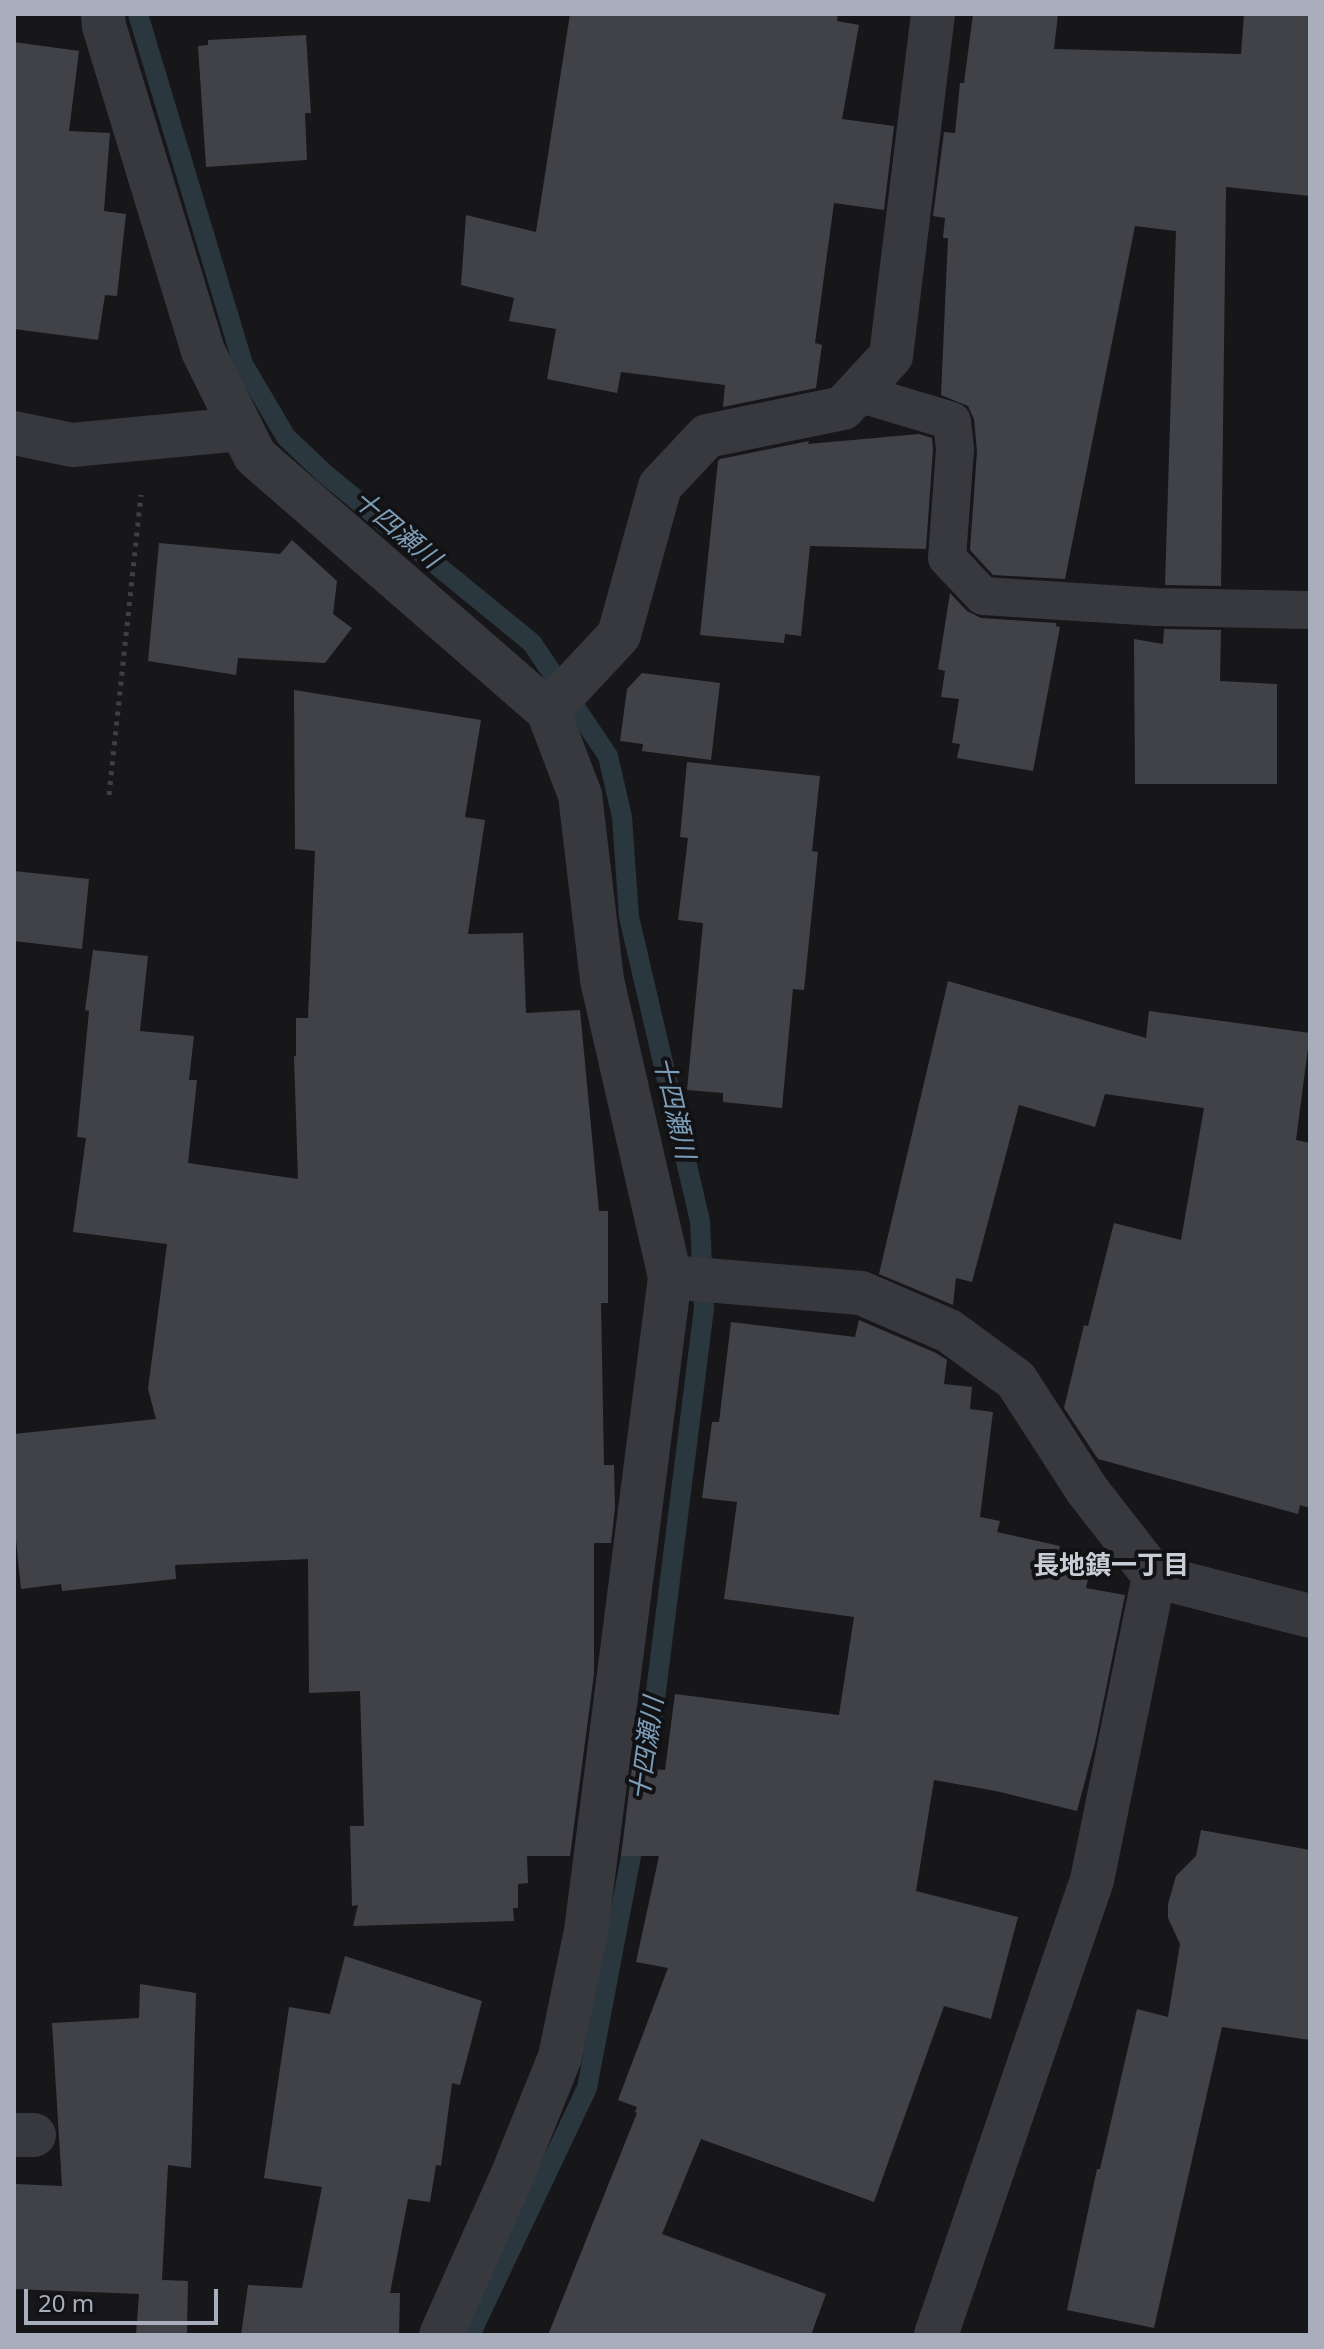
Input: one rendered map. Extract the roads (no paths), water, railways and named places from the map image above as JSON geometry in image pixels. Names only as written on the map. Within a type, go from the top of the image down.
[{"type":"street","points":[[103,14],[104,26],[203,351],[255,456],[548,711],[580,795],[602,980],[670,1277],[586,1931],[560,2057],[512,2176],[441,2335]]},
{"type":"street","points":[[548,711],[619,635],[660,486],[707,436],[843,408],[891,356],[933,14]]},
{"type":"street","points":[[14,433],[72,445],[240,429]]},
{"type":"street","points":[[670,1277],[861,1293],[949,1331],[1016,1380],[1087,1490],[1154,1576],[1310,1616]]},
{"type":"street","points":[[936,2335],[1092,1880],[1154,1576]]},
{"type":"lane","points":[[858,393],[952,421],[955,449],[947,558],[983,596],[1156,607],[1310,610]]},
{"type":"waterway","name":"十四瀬川","points":[[138,14],[243,364],[286,437],[325,474],[532,643],[608,756],[622,817],[629,917],[700,1221],[704,1308],[643,1795]]},
{"type":"waterway","name":"十四瀬川","points":[[470,2335],[587,2088],[636,1830]]},
{"type":"district","name":"長地鎮一丁目","points":[[1111,1567]]}]
